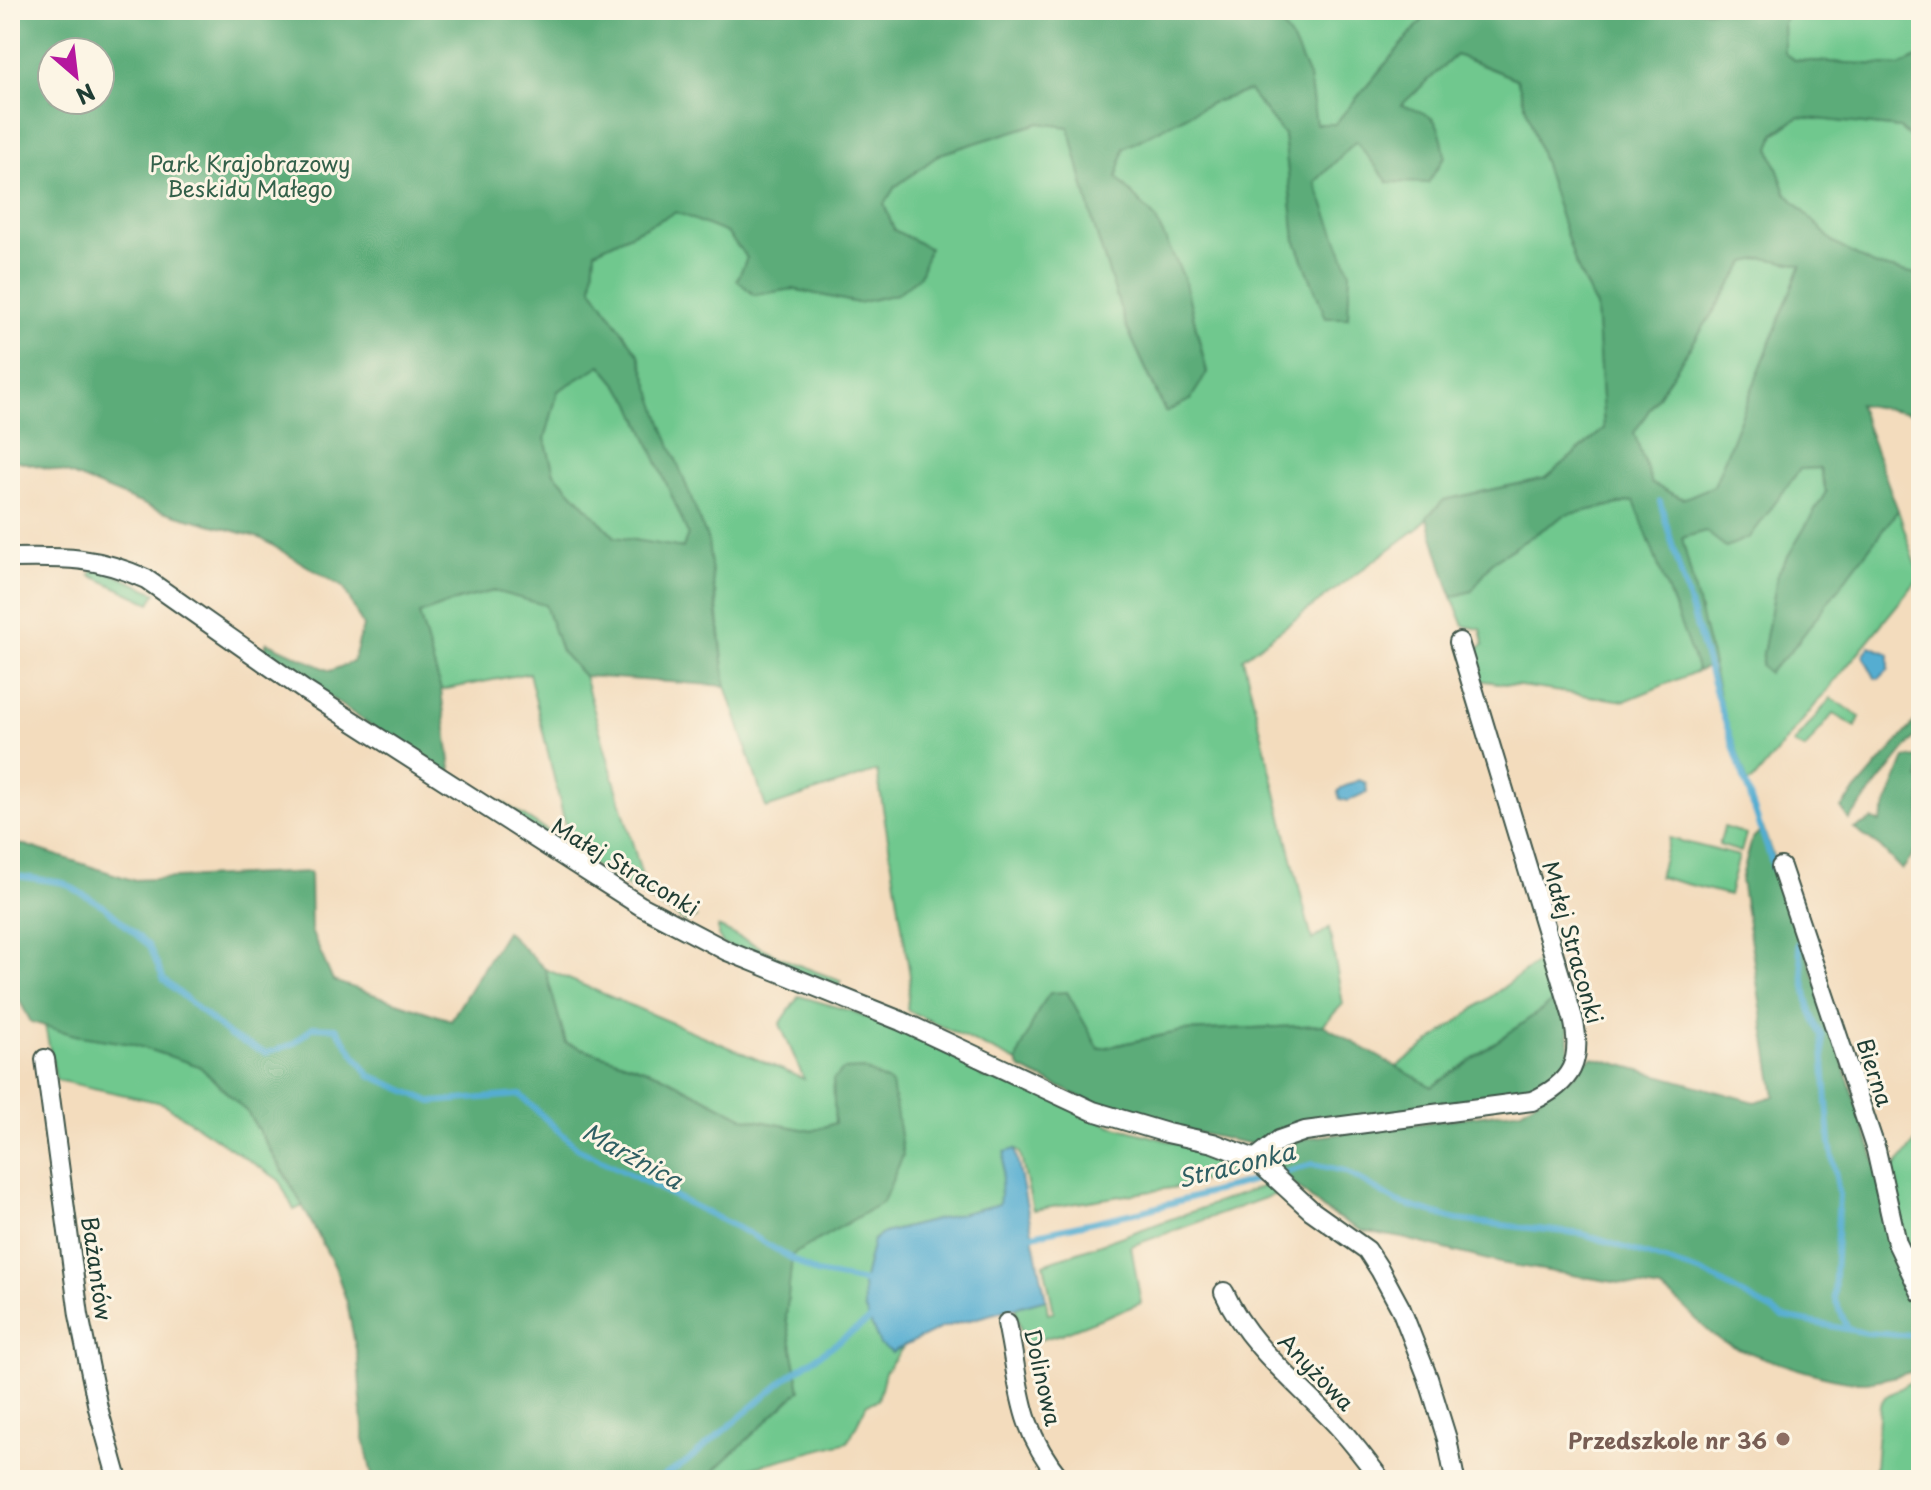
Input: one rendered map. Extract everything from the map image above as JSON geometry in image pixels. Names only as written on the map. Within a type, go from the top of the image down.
[{"type":"street","name":"Małej Straconki","points":[[10,558],[91,560],[117,565],[146,579],[304,690],[533,839],[641,906],[727,951],[901,1021],[1093,1111],[1213,1143],[1259,1162],[1331,1226],[1359,1243],[1380,1270],[1401,1309],[1424,1367],[1447,1439],[1455,1480]]},
{"type":"street","name":"Małej Straconki","points":[[1259,1162],[1279,1140],[1305,1131],[1532,1101],[1563,1081],[1575,1062],[1578,1049],[1573,1018],[1459,642]]},
{"type":"street","name":"Bierna","points":[[1781,867],[1876,1150],[1897,1243],[1921,1293]]},
{"type":"street","name":"Bażantów","points":[[45,1059],[79,1315],[98,1408],[118,1480]]},
{"type":"street","name":"Anyżowa","points":[[1224,1292],[1260,1347],[1335,1423],[1381,1480]]},
{"type":"street","name":"Dolinowa","points":[[1007,1323],[1025,1421],[1037,1448],[1061,1480]]},
{"type":"green space","name":"Park Krajobrazowy Beskidu Małego","points":[[10,10],[1270,10],[1293,41],[1309,77],[1316,124],[1335,124],[1425,17],[1427,10],[1789,10],[1783,22],[1784,53],[1794,60],[1900,66],[1921,56],[1921,190],[1914,171],[1914,141],[1900,128],[1799,117],[1775,133],[1770,149],[1786,193],[1835,244],[1874,265],[1921,275],[1921,415],[1858,404],[1898,510],[1790,652],[1768,673],[1761,665],[1778,573],[1826,492],[1820,468],[1800,469],[1750,537],[1726,547],[1705,531],[1682,538],[1713,665],[1698,671],[1634,501],[1565,515],[1492,562],[1472,591],[1452,597],[1427,517],[1444,500],[1546,478],[1604,429],[1596,307],[1576,265],[1517,79],[1456,55],[1401,105],[1429,116],[1441,134],[1445,156],[1428,183],[1388,182],[1356,141],[1315,182],[1350,272],[1348,318],[1326,318],[1295,239],[1284,135],[1249,91],[1211,103],[1124,148],[1117,178],[1155,218],[1184,278],[1207,373],[1190,400],[1166,412],[1126,326],[1094,226],[1069,127],[1039,123],[940,154],[895,187],[884,204],[894,230],[929,248],[920,276],[897,294],[858,303],[793,289],[754,295],[737,280],[747,258],[727,233],[676,212],[595,251],[592,288],[639,355],[708,541],[726,686],[584,676],[561,651],[545,605],[494,591],[458,600],[419,614],[441,690],[451,769],[448,778],[263,652],[267,642],[330,671],[353,662],[363,626],[344,588],[260,538],[155,509],[67,473],[10,459]],"holes":[[[1764,258],[1801,265],[1714,486],[1683,499],[1652,484],[1634,433],[1746,262]],[[601,365],[631,401],[688,534],[683,548],[615,537],[554,473],[545,439],[558,391]]]},
{"type":"green space","points":[[1270,10],[1427,10],[1425,17],[1335,124],[1315,124],[1302,63]]},
{"type":"green space","points":[[1789,10],[1921,10],[1921,56],[1900,66],[1794,60],[1784,53],[1783,22]]},
{"type":"green space","points":[[1456,55],[1517,79],[1576,265],[1596,307],[1604,429],[1546,478],[1444,500],[1418,528],[1243,658],[1312,940],[1329,928],[1343,1004],[1323,1025],[1182,1031],[1098,1049],[1067,992],[1039,1009],[1017,1062],[907,1010],[910,976],[877,771],[766,808],[726,686],[716,595],[639,355],[592,288],[595,251],[676,212],[727,233],[748,258],[754,295],[793,289],[858,303],[894,230],[884,204],[895,187],[940,154],[1039,123],[1070,127],[1094,226],[1126,326],[1165,412],[1207,372],[1184,278],[1155,218],[1117,178],[1124,148],[1211,103],[1248,90],[1284,135],[1295,239],[1326,318],[1348,318],[1330,226],[1315,182],[1356,141],[1388,182],[1401,105]]},
{"type":"green space","points":[[1799,117],[1900,128],[1915,141],[1914,171],[1921,190],[1921,275],[1873,265],[1835,244],[1786,193],[1770,149],[1775,134]]},
{"type":"green space","points":[[1764,258],[1801,264],[1714,486],[1683,499],[1652,484],[1634,433],[1746,262]]},
{"type":"green space","points":[[601,365],[631,401],[689,534],[683,548],[615,537],[554,473],[545,439],[558,391]]},
{"type":"green space","points":[[1820,468],[1826,492],[1778,573],[1761,665],[1790,652],[1898,510],[1920,577],[1753,781],[1748,783],[1722,707],[1682,538],[1705,531],[1750,537],[1800,469]]},
{"type":"green space","points":[[1635,501],[1698,671],[1625,701],[1478,680],[1471,654],[1484,644],[1481,629],[1464,626],[1452,597],[1472,591],[1492,562],[1565,515]]},
{"type":"green space","points":[[95,568],[156,593],[150,603],[90,575]]},
{"type":"green space","points":[[494,591],[546,605],[561,651],[584,676],[646,890],[696,917],[687,923],[501,808],[500,801],[570,845],[529,673],[441,690],[419,614]]},
{"type":"green space","points":[[1831,698],[1860,717],[1856,727],[1833,714],[1805,749],[1793,744]]},
{"type":"green space","points":[[1921,715],[1921,729],[1849,820],[1841,808]]},
{"type":"green space","points":[[1921,757],[1921,845],[1902,870],[1880,847],[1854,829],[1872,820],[1880,822],[1905,758]]},
{"type":"green space","points":[[1724,827],[1746,834],[1741,852],[1719,845]]},
{"type":"green space","points":[[1763,828],[1921,1301],[1921,1369],[1866,1382],[1793,1368],[1721,1341],[1661,1290],[1500,1263],[1362,1231],[1324,1210],[1276,1168],[1279,1156],[1286,1148],[1308,1138],[1521,1110],[1578,1072],[1593,1057],[1755,1102],[1775,1096],[1741,880],[1752,839]]},
{"type":"green space","points":[[1669,838],[1739,856],[1729,895],[1659,877]]},
{"type":"green space","points":[[10,844],[25,845],[132,880],[310,872],[311,931],[333,981],[451,1020],[506,931],[545,969],[566,1043],[659,1074],[744,1118],[812,1131],[835,1123],[833,1080],[843,1070],[864,1069],[892,1084],[903,1155],[883,1202],[792,1255],[786,1317],[800,1390],[704,1480],[373,1480],[364,1439],[358,1360],[347,1303],[335,1267],[286,1175],[248,1113],[199,1066],[132,1044],[75,1035],[31,1022],[10,983]]},
{"type":"green space","points":[[718,927],[793,963],[841,981],[836,988],[723,944],[718,936]]},
{"type":"green space","points":[[1547,955],[1560,997],[1432,1087],[1395,1068]]},
{"type":"green space","points":[[545,969],[804,1079],[780,1024],[799,996],[892,1027],[978,1068],[981,1077],[998,1081],[1003,1078],[1112,1126],[1241,1160],[1253,1168],[1177,1187],[1033,1210],[1020,1153],[1015,1149],[1000,1204],[884,1233],[873,1240],[892,1352],[904,1346],[885,1372],[878,1400],[867,1404],[848,1442],[704,1480],[800,1390],[786,1317],[792,1255],[883,1202],[833,1080],[835,1123],[812,1131],[744,1118],[659,1074],[566,1043]]},
{"type":"green space","points":[[1067,992],[1099,1049],[1182,1031],[1323,1025],[1432,1087],[1560,997],[1568,1019],[1570,1061],[1543,1090],[1252,1144],[1198,1133],[1087,1100],[1021,1069],[1017,1062],[1019,1054],[1039,1009],[1050,993]]},
{"type":"green space","points":[[45,1026],[75,1035],[132,1044],[200,1066],[248,1113],[303,1206],[294,1210],[279,1180],[162,1103],[56,1080]]},
{"type":"green space","points":[[1921,1135],[1921,1273],[1909,1261],[1887,1177]]},
{"type":"green space","points":[[1270,1184],[1279,1193],[1131,1246],[1141,1303],[1061,1334],[1024,1344],[1015,1307],[1046,1299],[1048,1314],[1054,1312],[1044,1264]]},
{"type":"green space","points":[[1910,1382],[1921,1435],[1921,1480],[1874,1480],[1880,1405],[1885,1397]]},
{"type":"water","points":[[1870,646],[1889,654],[1889,669],[1879,679],[1875,678],[1863,655]]},
{"type":"water","points":[[1359,780],[1366,783],[1367,792],[1348,801],[1340,799],[1338,792],[1341,788]]},
{"type":"water","points":[[1015,1149],[1046,1299],[941,1328],[892,1352],[880,1345],[864,1308],[863,1284],[873,1240],[884,1233],[999,1204],[1005,1152]]},
{"type":"waterway","points":[[1660,502],[1717,697],[1774,869]]},
{"type":"waterway","name":"Marźnica","points":[[10,875],[64,883],[105,907],[149,946],[164,980],[230,1036],[266,1053],[293,1044],[313,1027],[336,1028],[369,1075],[432,1102],[520,1095],[577,1148],[748,1233],[816,1273],[871,1283]]},
{"type":"waterway","points":[[1798,944],[1808,1003],[1822,1035],[1830,1143],[1839,1193],[1834,1297],[1848,1329]]},
{"type":"waterway","name":"Straconka","points":[[1028,1236],[1143,1211],[1313,1164],[1345,1171],[1397,1202],[1457,1220],[1583,1234],[1708,1275],[1783,1317],[1867,1333],[1921,1336]]},
{"type":"waterway","name":"Straconka","points":[[656,1480],[684,1464],[789,1376],[874,1317]]},
{"type":"place","name":"Przedszkole nr 36","points":[[1783,1439]]}]
